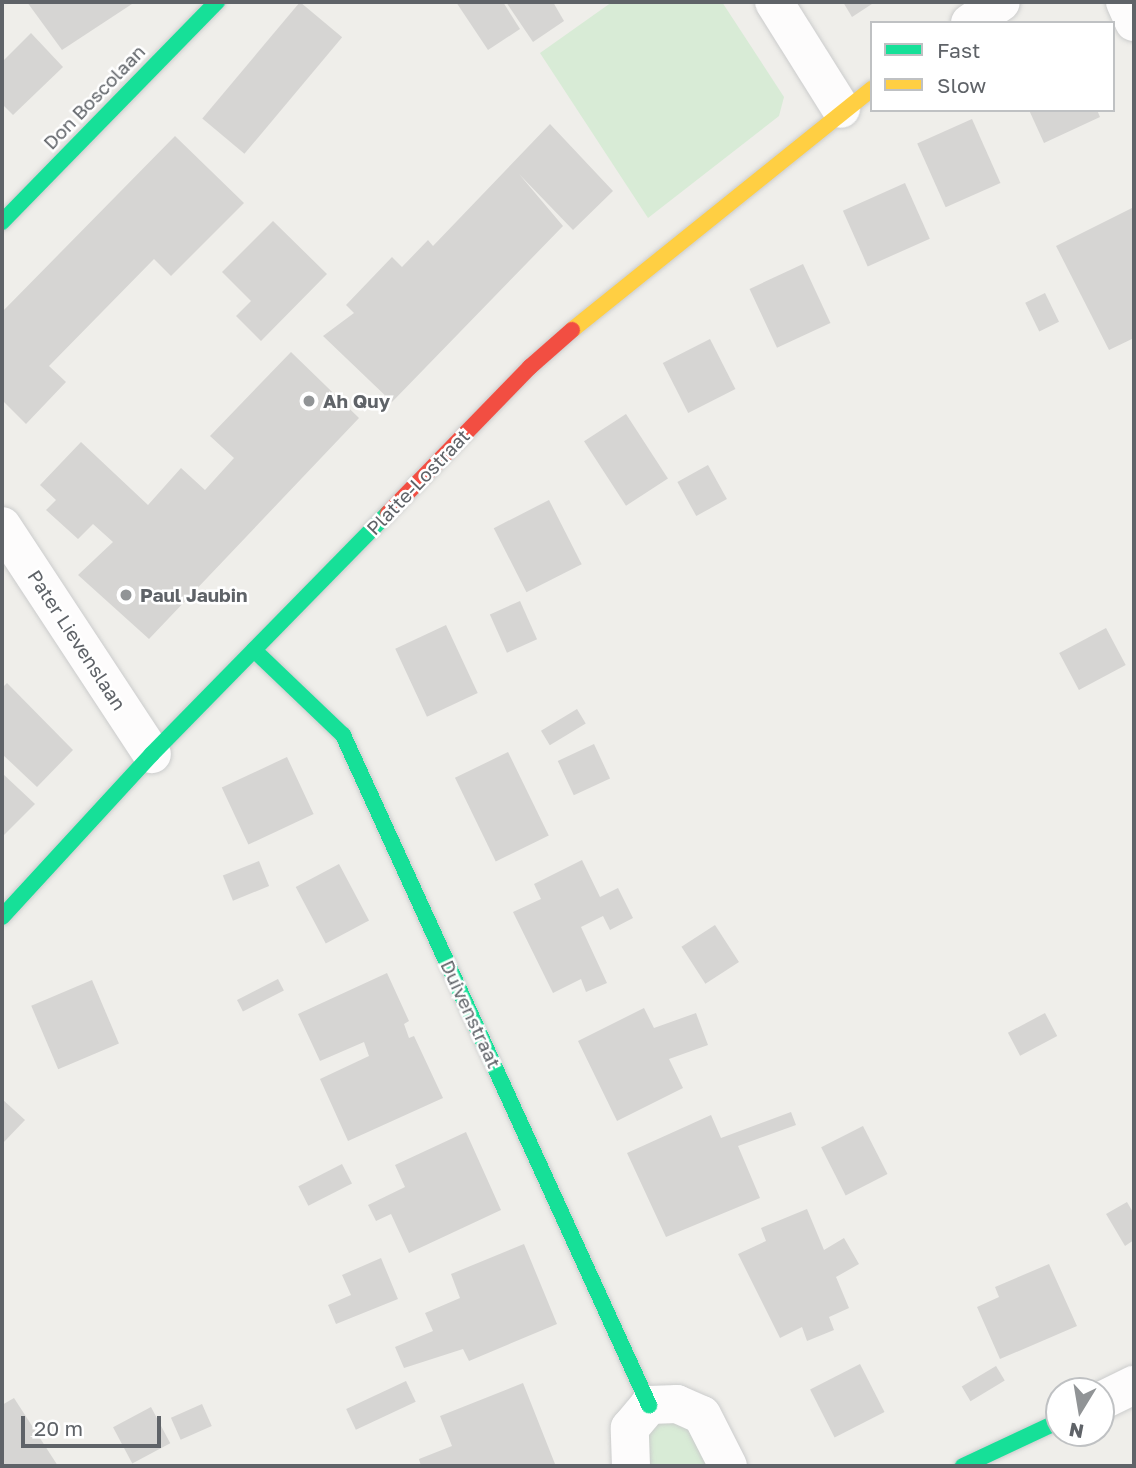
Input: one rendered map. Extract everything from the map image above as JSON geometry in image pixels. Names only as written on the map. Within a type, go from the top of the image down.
[{"type":"street","name":"Don Boscolaan","points":[[2,222],[217,2]]},
{"type":"street","points":[[774,2],[856,99]]},
{"type":"street","points":[[973,21],[1001,2]]},
{"type":"street","points":[[1125,2],[1134,22]]},
{"type":"street","name":"Platte-Lostraat","points":[[2,917],[152,754],[530,367],[856,99]]},
{"type":"street","name":"Pater Lievenslaan","points":[[2,526],[152,754]]},
{"type":"street","name":"Duivenstraat","points":[[254,650],[344,735],[649,1405]]},
{"type":"street","points":[[1115,1394],[1134,1385]]},
{"type":"street","points":[[631,1466],[630,1428],[649,1405],[677,1404],[702,1415],[728,1466]]},
{"type":"street","points":[[963,1466],[1045,1428]]},
{"type":"green space","points":[[612,2],[722,2],[784,97],[779,116],[648,218],[540,53]]},
{"type":"green space","points":[[677,1404],[728,1466],[631,1466],[649,1405]]},
{"type":"building","points":[[27,2],[135,2],[62,50]]},
{"type":"building","points":[[300,2],[342,37],[244,154],[202,118]]},
{"type":"building","points":[[456,2],[503,2],[520,29],[488,50]]},
{"type":"building","points":[[506,2],[553,2],[564,21],[533,42]]},
{"type":"building","points":[[843,2],[875,2],[852,17]]},
{"type":"building","points":[[31,33],[63,67],[13,115],[2,104],[2,62]]},
{"type":"building","points":[[1030,112],[1098,112],[1100,117],[1044,143]]},
{"type":"building","points":[[972,119],[1000,183],[946,207],[917,143]]},
{"type":"building","points":[[550,124],[613,191],[573,230],[519,174],[563,226],[392,402],[323,336],[354,313],[346,305],[392,257],[402,267],[428,240],[433,246]]},
{"type":"building","points":[[175,136],[244,203],[171,276],[154,259],[49,366],[66,382],[26,424],[2,400],[2,312]]},
{"type":"building","points":[[905,183],[930,239],[868,266],[843,211]]},
{"type":"building","points":[[1134,207],[1134,338],[1109,350],[1056,246]]},
{"type":"building","points":[[273,221],[327,274],[261,341],[236,316],[251,301],[222,272]]},
{"type":"building","points":[[803,264],[830,323],[777,348],[750,289]]},
{"type":"building","points":[[1045,293],[1059,322],[1039,331],[1025,303]]},
{"type":"building","points":[[710,339],[735,389],[688,413],[663,363]]},
{"type":"building","points":[[291,352],[359,418],[149,639],[78,575],[113,542],[93,524],[78,539],[46,510],[56,500],[40,485],[81,442],[148,505],[181,468],[205,490],[234,458],[210,436]]},
{"type":"building","points":[[626,414],[668,479],[626,506],[584,441]]},
{"type":"building","points":[[708,465],[727,499],[696,516],[677,482]]},
{"type":"building","points":[[549,500],[582,564],[526,592],[494,528]]},
{"type":"building","points":[[520,601],[537,639],[507,653],[490,614]]},
{"type":"building","points":[[446,625],[478,693],[427,717],[395,649]]},
{"type":"building","points":[[1106,628],[1126,665],[1079,690],[1059,653]]},
{"type":"building","points":[[7,683],[73,750],[37,787],[2,754],[2,688]]},
{"type":"building","points":[[577,709],[586,724],[550,745],[541,731]]},
{"type":"building","points":[[594,744],[610,778],[574,795],[558,761]]},
{"type":"building","points":[[508,752],[549,836],[496,861],[455,778]]},
{"type":"building","points":[[287,757],[314,814],[248,845],[222,787]]},
{"type":"building","points":[[2,773],[35,804],[2,837]]},
{"type":"building","points":[[582,860],[600,897],[618,888],[633,918],[610,930],[603,916],[581,927],[607,983],[586,992],[581,979],[553,993],[513,912],[541,899],[534,884]]},
{"type":"building","points":[[259,861],[269,886],[233,901],[223,876]]},
{"type":"building","points":[[339,864],[369,921],[326,944],[296,887]]},
{"type":"building","points":[[715,925],[739,962],[705,984],[681,947]]},
{"type":"building","points":[[387,973],[409,1021],[404,1024],[409,1038],[414,1036],[443,1098],[348,1141],[320,1079],[369,1056],[364,1042],[320,1061],[298,1014]]},
{"type":"building","points":[[278,979],[284,991],[243,1011],[237,1000]]},
{"type":"building","points":[[92,980],[119,1044],[58,1069],[31,1006]]},
{"type":"building","points":[[644,1008],[654,1028],[696,1013],[708,1045],[669,1059],[683,1088],[617,1121],[578,1041]]},
{"type":"building","points":[[1045,1013],[1057,1036],[1020,1056],[1008,1033]]},
{"type":"building","points":[[2,1099],[25,1120],[2,1144]]},
{"type":"building","points":[[791,1112],[796,1125],[738,1146],[760,1198],[666,1237],[627,1153],[711,1115],[721,1138]]},
{"type":"building","points":[[863,1126],[888,1174],[846,1195],[821,1147]]},
{"type":"building","points":[[466,1132],[501,1210],[409,1253],[391,1214],[376,1221],[368,1205],[405,1187],[395,1165]]},
{"type":"building","points":[[342,1164],[352,1184],[308,1206],[298,1186]]},
{"type":"building","points":[[1127,1202],[1134,1214],[1134,1240],[1125,1246],[1106,1214]]},
{"type":"building","points":[[807,1209],[824,1250],[844,1238],[859,1264],[836,1277],[849,1308],[829,1317],[834,1330],[807,1341],[802,1327],[780,1338],[738,1254],[766,1241],[761,1228]]},
{"type":"building","points":[[524,1244],[557,1324],[469,1361],[463,1349],[404,1368],[395,1347],[433,1331],[425,1313],[460,1298],[451,1274]]},
{"type":"building","points":[[381,1258],[398,1299],[336,1324],[328,1305],[351,1295],[342,1275]]},
{"type":"building","points":[[1049,1264],[1077,1326],[1000,1359],[977,1307],[999,1297],[995,1287]]},
{"type":"building","points":[[860,1364],[885,1412],[835,1438],[810,1389]]},
{"type":"building","points":[[996,1366],[1005,1381],[970,1401],[962,1387]]},
{"type":"building","points":[[406,1381],[416,1402],[356,1430],[346,1409]]},
{"type":"building","points":[[523,1383],[555,1464],[421,1466],[419,1459],[452,1446],[440,1416]]},
{"type":"building","points":[[14,1398],[58,1466],[2,1466],[2,1405]]},
{"type":"building","points":[[202,1404],[212,1426],[181,1440],[171,1418]]},
{"type":"building","points":[[151,1407],[170,1443],[132,1463],[113,1427]]},
{"type":"traffic: fast","points":[[2,222],[217,2]]},
{"type":"traffic: fast","points":[[2,917],[152,754],[388,513]]},
{"type":"traffic: fast","points":[[254,650],[343,735],[649,1405]]},
{"type":"traffic: fast","points":[[963,1466],[1045,1428]]},
{"type":"traffic: slow","points":[[572,330],[870,91]]},
{"type":"traffic: jam","points":[[388,513],[530,367],[572,330]]},
{"type":"place","name":"Ah Quy","points":[[309,401]]},
{"type":"place","name":"Paul Jaubin","points":[[126,595]]}]
